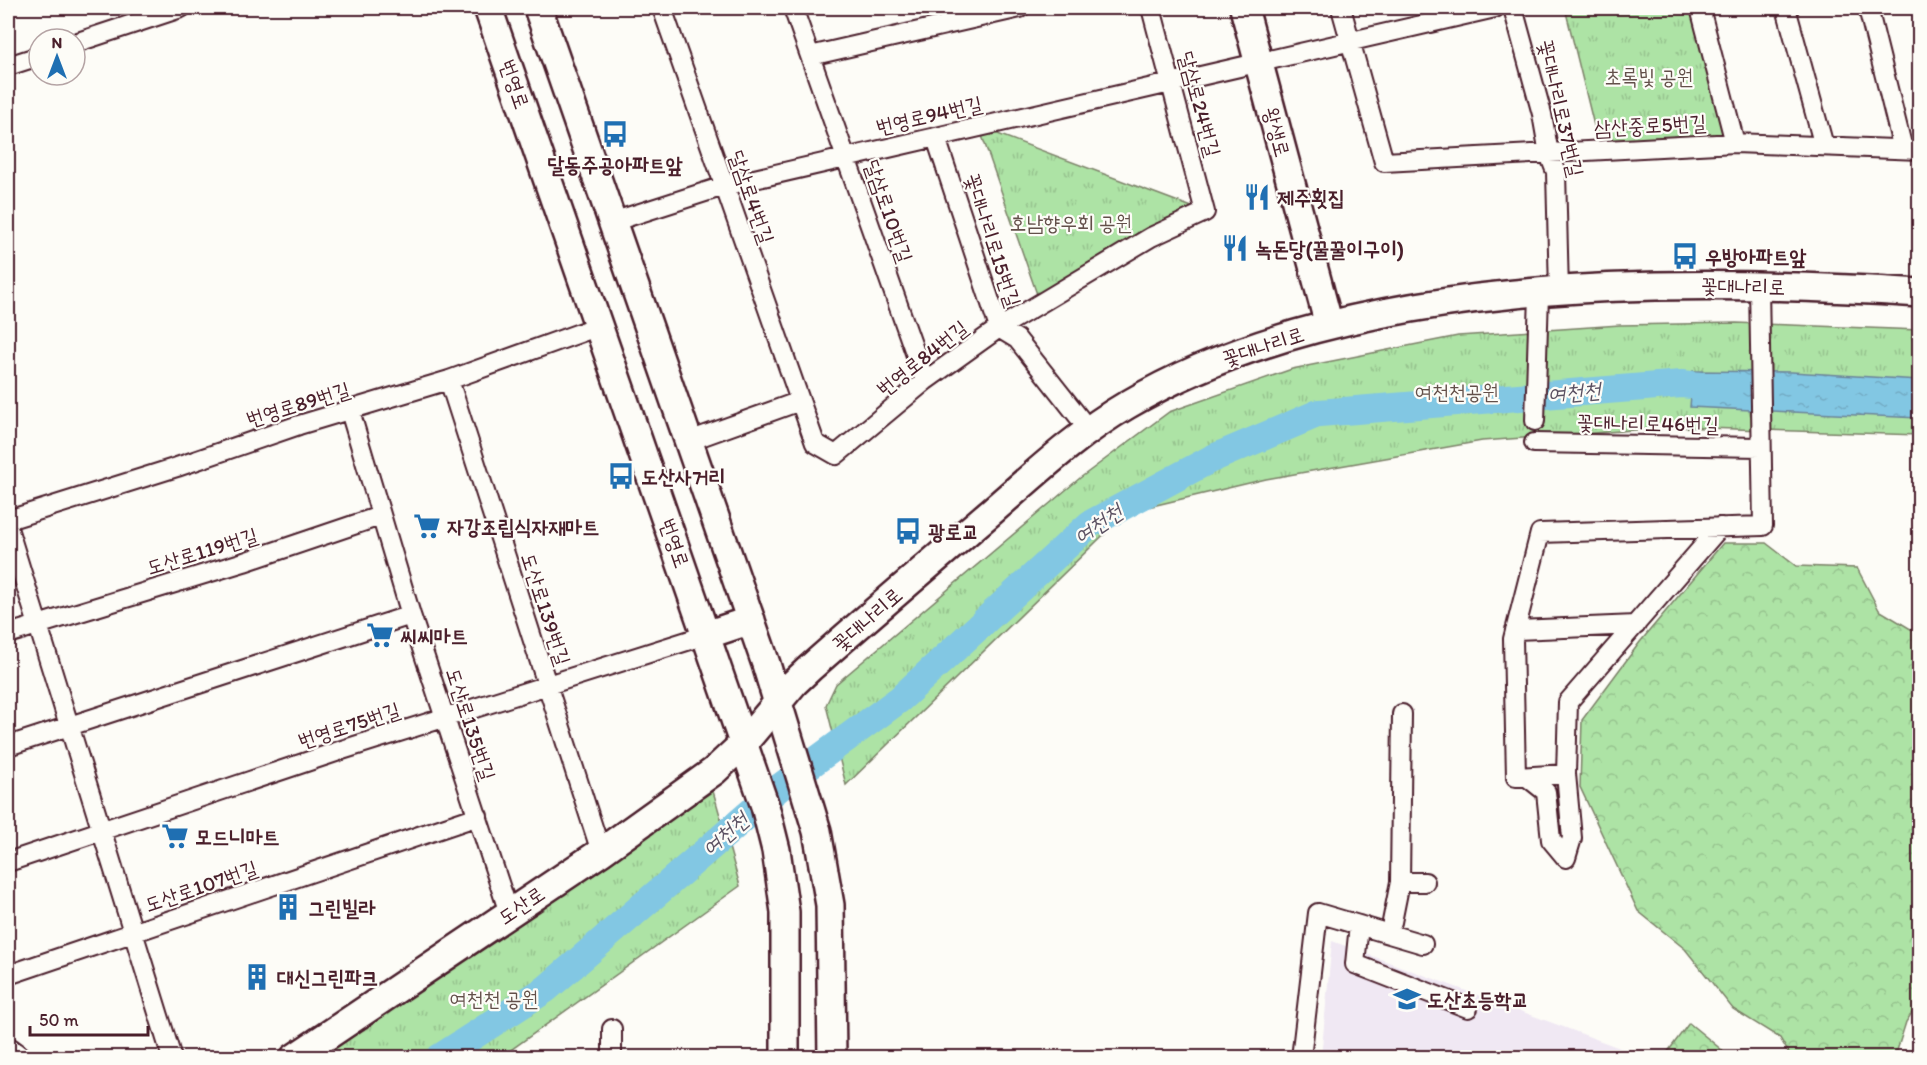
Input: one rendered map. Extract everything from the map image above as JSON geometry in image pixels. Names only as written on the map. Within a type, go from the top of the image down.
[{"type":"main road","name":"번영로","points":[[488,8],[706,634],[776,850],[785,912],[785,1058]]},
{"type":"main road","points":[[538,8],[751,620],[787,728],[817,831],[830,905],[832,1058]]},
{"type":"main road","name":"왕생로","points":[[1244,8],[1329,326]]},
{"type":"main road","name":"꽃대나리로","points":[[746,753],[778,701],[810,668],[1089,430],[1126,405],[1218,360],[1329,326],[1409,308],[1549,293],[1690,285],[1759,285],[1920,293]]},
{"type":"main road","points":[[706,634],[751,620]]},
{"type":"main road","name":"도산로","points":[[294,1058],[601,852],[714,771],[746,753]]},
{"type":"main road","points":[[8,1053],[16,1058]]},
{"type":"street","points":[[87,40],[181,8]]},
{"type":"street","name":"달삼로4번길","points":[[662,8],[800,401]]},
{"type":"street","name":"달삼로10번길","points":[[793,8],[925,381]]},
{"type":"street","points":[[810,56],[1020,8]]},
{"type":"street","name":"달삼로24번길","points":[[1151,8],[1205,213]]},
{"type":"street","points":[[1341,8],[1350,41]]},
{"type":"street","name":"번영로94번길","points":[[612,222],[724,186],[1495,8]]},
{"type":"street","name":"꽃대나리로37번길","points":[[1513,8],[1542,114],[1549,154],[1556,172],[1549,293],[1538,329],[1535,421]]},
{"type":"street","points":[[1700,8],[1736,143]]},
{"type":"street","points":[[1786,8],[1824,146]]},
{"type":"street","points":[[1868,8],[1911,149]]},
{"type":"street","name":"삼산중로5번길","points":[[1350,41],[1384,162],[1736,143],[1911,149]]},
{"type":"street","points":[[8,66],[27,60]]},
{"type":"street","name":"꽃대나리로15번길","points":[[936,138],[999,328],[1017,339],[1089,430]]},
{"type":"street","name":"번영로84번길","points":[[800,401],[815,443],[836,455],[925,381],[999,328],[1151,237],[1205,213]]},
{"type":"street","points":[[1566,774],[1516,777],[1513,639],[1540,533],[1763,526],[1759,285]]},
{"type":"street","name":"번영로89번길","points":[[8,520],[177,467],[299,425],[449,380],[599,326]]},
{"type":"street","name":"도산로139번길","points":[[449,380],[601,852]]},
{"type":"street","points":[[689,441],[800,401]]},
{"type":"street","name":"도산로135번길","points":[[350,411],[411,615],[509,913]]},
{"type":"street","name":"꽃대나리로46번길","points":[[1534,443],[1760,447]]},
{"type":"street","name":"도산로119번길","points":[[8,634],[244,562],[380,516]]},
{"type":"street","points":[[1527,777],[1546,792],[1551,840],[1566,858],[1572,838],[1566,774],[1568,702],[1720,527]]},
{"type":"street","points":[[8,528],[36,625],[172,1058]]},
{"type":"street","points":[[8,746],[411,615]]},
{"type":"street","points":[[1515,630],[1636,625]]},
{"type":"street","name":"번영로75번길","points":[[8,862],[706,634]]},
{"type":"street","points":[[1392,922],[1400,882],[1402,714]]},
{"type":"street","name":"도산로107번길","points":[[8,975],[478,816]]},
{"type":"street","points":[[1400,882],[1425,882]]},
{"type":"street","points":[[1301,1058],[1318,913],[1423,944]]},
{"type":"street","points":[[1359,925],[1355,964],[1468,1008]]},
{"type":"street","points":[[612,1029],[612,1058]]},
{"type":"shaded area","name":"도산초등학교","points":[[1332,941],[1644,1057],[1321,1058]]},
{"type":"green space","name":"초록빛 공원","points":[[1565,8],[1700,8],[1735,143],[1600,150]]},
{"type":"green space","name":"호남향우회 공원","points":[[979,127],[1205,212],[1040,303]]},
{"type":"green space","name":"여천천공원","points":[[1736,323],[1919,330],[1919,435],[1676,427],[1482,441],[1266,479],[1127,512],[846,785],[826,705],[836,684],[1080,478],[1169,412],[1292,369],[1458,336],[1620,325]]},
{"type":"green space","points":[[1723,543],[1766,543],[1796,566],[1857,568],[1879,610],[1919,634],[1919,1002],[1906,1022],[1895,1057],[1791,1057],[1780,1038],[1733,1009],[1685,949],[1638,911],[1580,787],[1582,720],[1640,642]]},
{"type":"green space","name":"여천천 공원","points":[[713,791],[740,886],[501,1057],[308,1058]]},
{"type":"green space","points":[[1689,1023],[1723,1051],[1725,1057],[1664,1057]]},
{"type":"water","points":[[1693,371],[1792,372],[1919,380],[1919,418],[1690,407]]},
{"type":"waterway","name":"여천천","points":[[439,1058],[546,989],[780,787],[900,699],[1090,524],[1211,459],[1319,413],[1682,384],[1729,389]]},
{"type":"place","name":"달동주공아파트앞","points":[[615,134]]},
{"type":"place","name":"제주횟집","points":[[1257,197]]},
{"type":"place","name":"녹돈당(꿀꿀이구이)","points":[[1235,248]]},
{"type":"place","name":"우방아파트앞","points":[[1685,256]]},
{"type":"place","name":"도산사거리","points":[[621,476]]},
{"type":"place","name":"자강조립식자재마트","points":[[427,526]]},
{"type":"place","name":"광로교","points":[[908,531]]},
{"type":"place","name":"씨씨마트","points":[[380,635]]},
{"type":"place","name":"모드니마트","points":[[175,836]]},
{"type":"place","name":"그린빌라","points":[[288,907]]},
{"type":"place","name":"대신그린파크","points":[[257,977]]},
{"type":"place","name":"도산초등학교","points":[[1407,999]]}]
